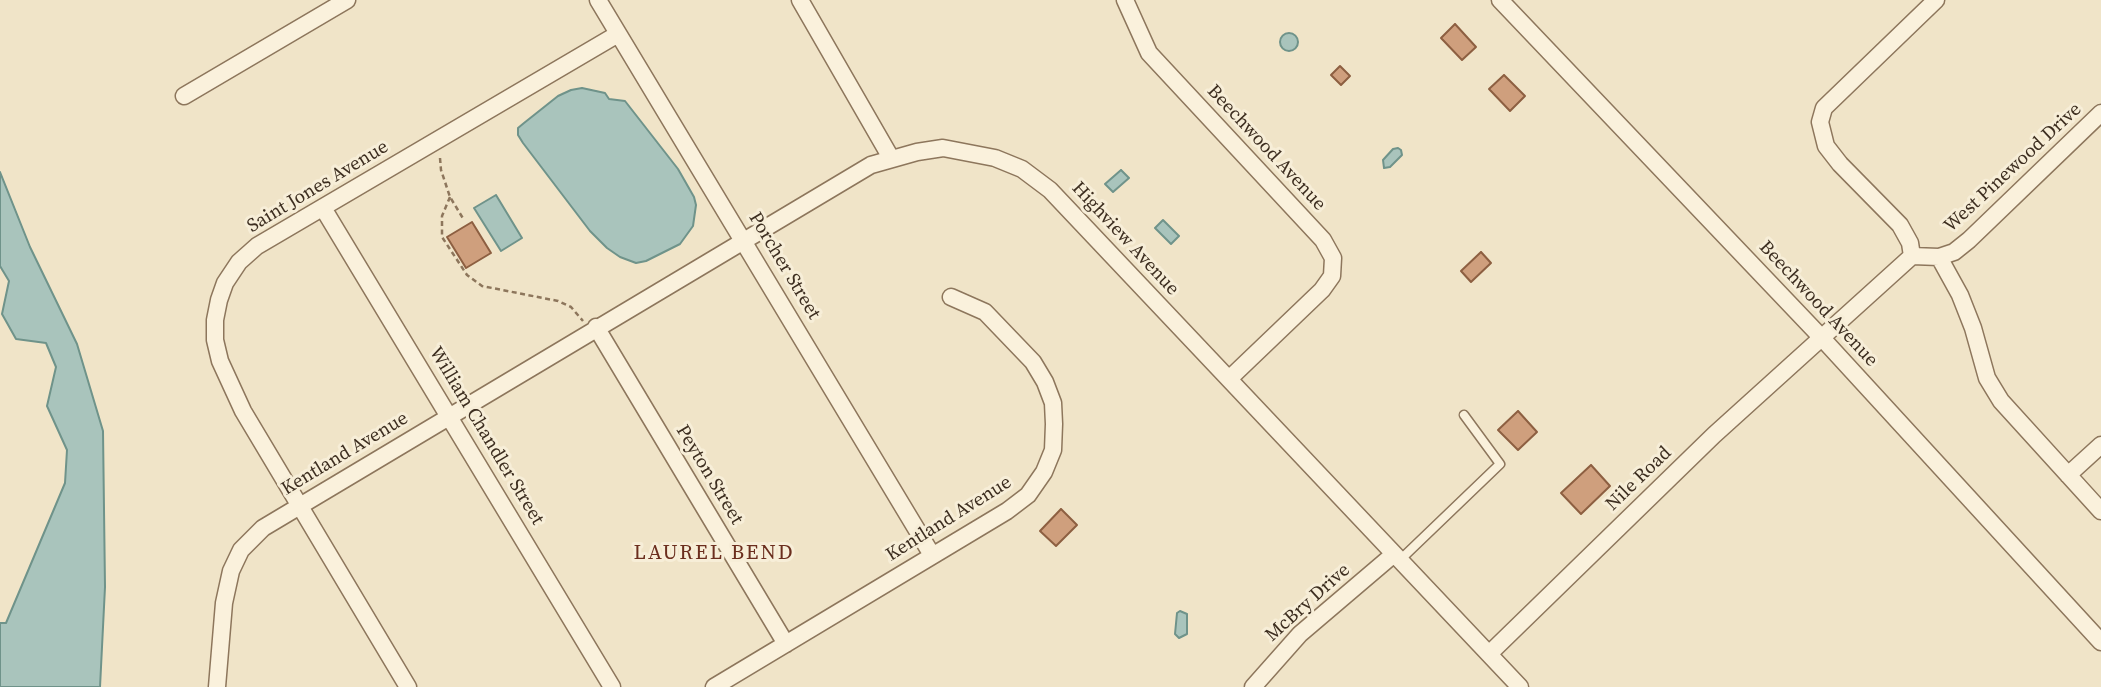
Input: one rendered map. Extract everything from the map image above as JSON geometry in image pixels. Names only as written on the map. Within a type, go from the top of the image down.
[{"type":"street","points":[[184,96],[347,0]]},
{"type":"street","name":"Porcher Street","points":[[598,0],[932,555]]},
{"type":"street","points":[[800,0],[891,158]]},
{"type":"street","name":"Beechwood Avenue","points":[[1125,0],[1149,53],[1323,240],[1334,258],[1332,276],[1322,290],[1229,379]]},
{"type":"street","name":"Beechwood Avenue","points":[[1500,0],[1821,337],[2101,642]]},
{"type":"street","points":[[1821,337],[1912,256],[1910,243],[1900,225],[1826,146],[1819,122],[1824,108],[1936,0]]},
{"type":"street","name":"Saint Jones Avenue","points":[[408,687],[243,411],[227,377],[215,340],[215,320],[225,283],[239,262],[257,246],[618,34]]},
{"type":"street","name":"West Pinewood Drive","points":[[1912,256],[1939,257],[1954,252],[2101,113]]},
{"type":"street","name":"Highview Avenue","points":[[590,324],[871,165],[891,158],[943,148],[995,158],[1021,169],[1051,190],[1520,687]]},
{"type":"street","name":"William Chandler Street","points":[[323,208],[612,687]]},
{"type":"street","points":[[1939,257],[1960,295],[1973,328],[1987,378],[2001,401],[2101,511]]},
{"type":"street","name":"Kentland Avenue","points":[[714,687],[1007,510],[1028,495],[1044,472],[1053,450],[1053,403],[1045,382],[1033,362],[985,312],[951,297]]},
{"type":"street","name":"Kentland Avenue","points":[[217,687],[223,603],[231,570],[241,550],[263,528],[449,416],[590,324]]},
{"type":"street","name":"Peyton Street","points":[[590,324],[786,644]]},
{"type":"street","name":"Nile Road","points":[[1489,654],[1714,435],[1821,337]]},
{"type":"street","points":[[2068,475],[2101,445]]},
{"type":"street","name":"McBry Drive","points":[[1253,687],[1300,634],[1397,557]]},
{"type":"lane","points":[[1397,557],[1500,464],[1464,415]]},
{"type":"path","points":[[440,158],[450,197],[464,220]]},
{"type":"path","points":[[450,197],[442,216],[442,237],[467,275],[482,286],[558,301],[571,307],[590,324]]},
{"type":"water","points":[[1289,33],[1295,36],[1298,42],[1295,48],[1289,51],[1283,48],[1280,42],[1283,36]]},
{"type":"water","points":[[582,88],[605,93],[609,99],[625,101],[678,169],[694,197],[696,205],[693,226],[680,244],[646,261],[636,263],[607,248],[590,231],[518,135],[518,128],[558,96]]},
{"type":"water","points":[[1398,148],[1402,155],[1390,167],[1384,168],[1383,160],[1393,149]]},
{"type":"water","points":[[1121,170],[1129,178],[1113,192],[1105,184]]},
{"type":"water","points":[[0,172],[30,247],[77,344],[103,431],[105,587],[100,687],[0,687],[0,623],[6,623],[65,483],[67,450],[47,406],[56,367],[46,343],[16,339],[2,314],[9,281],[0,266]]},
{"type":"water","points":[[496,195],[522,238],[501,251],[474,208]]},
{"type":"water","points":[[1163,220],[1179,236],[1171,244],[1155,228]]},
{"type":"water","points":[[1180,611],[1187,614],[1187,634],[1179,638],[1175,634],[1177,613]]},
{"type":"building","points":[[1455,24],[1476,47],[1462,60],[1441,38]]},
{"type":"building","points":[[1340,66],[1350,76],[1341,85],[1331,75]]},
{"type":"building","points":[[1504,75],[1525,96],[1510,111],[1489,89]]},
{"type":"building","points":[[472,222],[491,253],[466,268],[447,237]]},
{"type":"building","points":[[1481,252],[1491,263],[1471,282],[1461,271]]},
{"type":"building","points":[[1518,411],[1537,432],[1518,450],[1498,430]]},
{"type":"building","points":[[1591,465],[1610,486],[1581,514],[1561,493]]},
{"type":"building","points":[[1061,509],[1077,525],[1056,546],[1040,531]]},
{"type":"district","name":"LAUREL BEND","points":[[714,554]]}]
